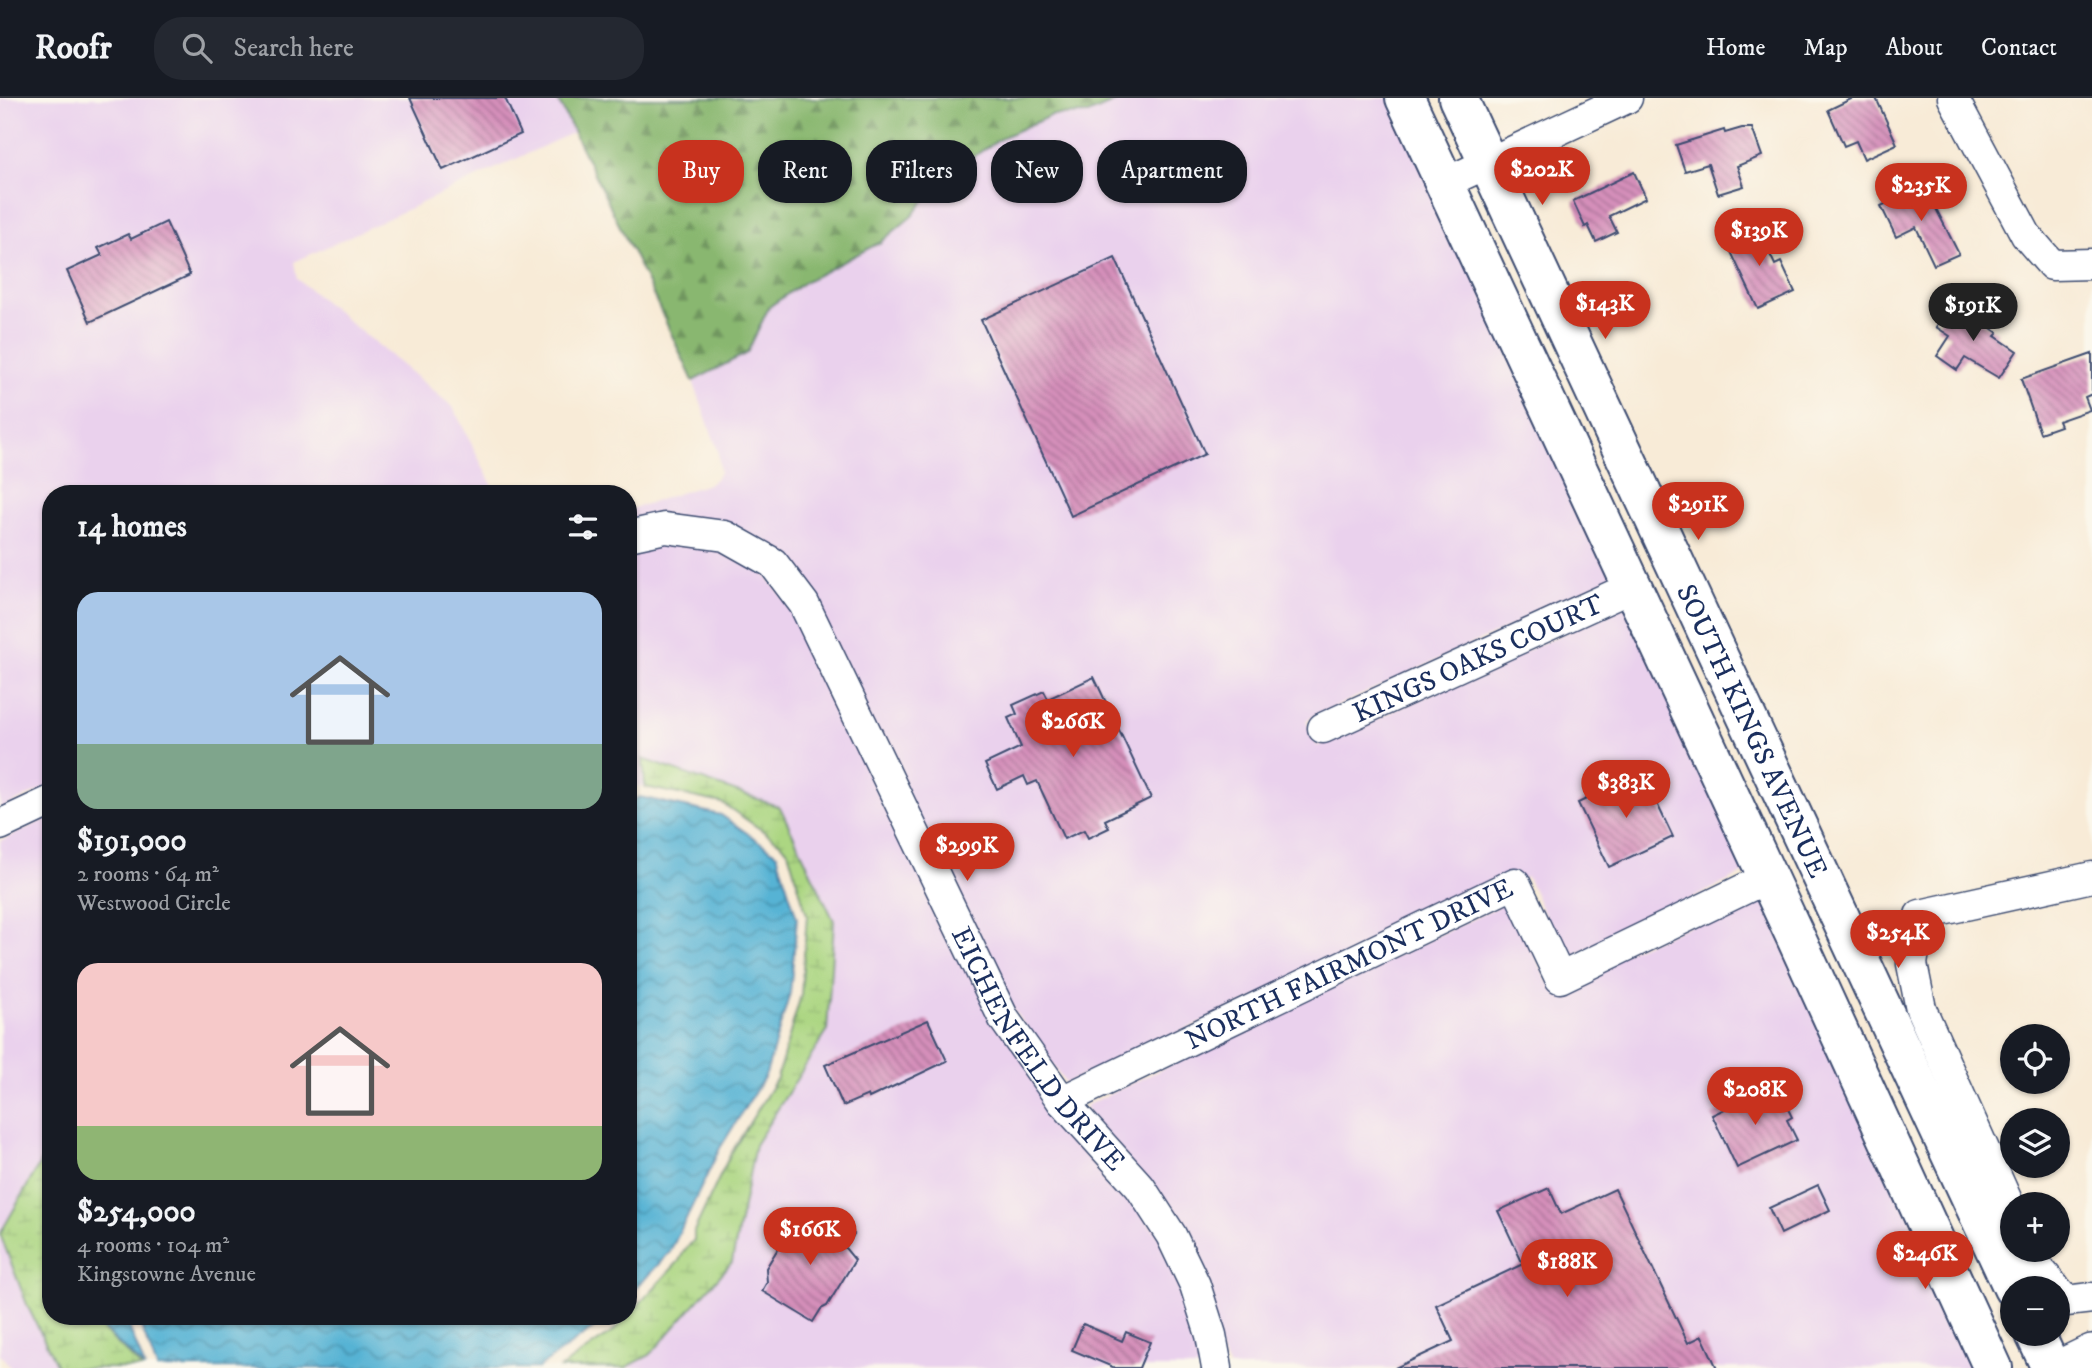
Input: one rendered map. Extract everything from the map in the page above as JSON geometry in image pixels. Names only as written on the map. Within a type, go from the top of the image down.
[{"type":"main road","name":"SOUTH KINGS AVENUE","points":[[1405,98],[1993,1368]]},
{"type":"main road","name":"SOUTH KINGS AVENUE","points":[[1458,98],[1995,1211],[2010,1276]]},
{"type":"main road","points":[[1796,938],[1824,947],[1842,967],[1885,1058],[1995,1211]]},
{"type":"main road","points":[[2041,1346],[2051,1368]]},
{"type":"street","points":[[1445,183],[1627,98]]},
{"type":"street","points":[[1953,98],[2026,235],[2052,265],[2092,264]]},
{"type":"street","name":"EICHENFELD DRIVE","points":[[637,534],[665,528],[725,536],[772,563],[804,604],[1004,1019],[1062,1101],[1140,1187],[1171,1235],[1195,1285],[1211,1335],[1217,1368]]},
{"type":"street","name":"KINGS OAKS COURT","points":[[1323,728],[1632,587]]},
{"type":"street","points":[[0,825],[42,805]]},
{"type":"street","points":[[1995,1211],[1921,1009],[1912,964],[1920,915],[2092,877]]},
{"type":"street","name":"NORTH FAIRMONT DRIVE","points":[[1062,1101],[1515,883],[1560,978],[1767,878]]},
{"type":"street","points":[[2035,1262],[2048,1276]]},
{"type":"street","points":[[2061,1368],[2092,1353]]},
{"type":"shaded area","points":[[0,98],[557,98],[574,132],[294,262],[297,279],[453,407],[492,485],[42,485],[42,789],[0,809]]},
{"type":"shaded area","points":[[1124,98],[1391,98],[1614,579],[1306,720],[1317,746],[1626,605],[1749,871],[1565,959],[1527,877],[1066,1083],[1015,1012],[782,554],[637,524],[637,507],[711,483],[720,473],[718,451],[693,381],[747,353],[768,307],[806,281],[881,242],[912,216],[922,203],[977,203],[977,154],[991,145],[991,203],[1083,203],[1083,140],[998,140],[1052,115],[1088,114]]},
{"type":"shaded area","points":[[667,542],[722,550],[765,574],[793,611],[1057,1119],[1060,1118],[1130,1195],[1160,1241],[1183,1290],[1204,1368],[625,1368],[650,1355],[732,1262],[755,1145],[827,1031],[834,921],[780,807],[643,760],[645,787],[637,786],[637,549]]},
{"type":"shaded area","points":[[42,821],[42,1160],[0,1234],[0,841]]},
{"type":"shaded area","points":[[1762,897],[1979,1368],[1230,1368],[1085,1106],[1510,901],[1548,983]]},
{"type":"shaded area","points":[[0,1234],[28,1307],[58,1368],[11,1368],[0,1354]]},
{"type":"green space","points":[[557,98],[1124,98],[1088,114],[1052,115],[998,140],[991,140],[991,145],[977,154],[977,140],[866,140],[866,203],[922,203],[912,216],[881,242],[806,281],[769,307],[747,353],[693,381]]},
{"type":"green space","points":[[643,759],[780,807],[834,921],[827,1031],[755,1145],[732,1262],[650,1355],[625,1368],[560,1368],[620,1325],[637,1325],[637,1306],[679,1261],[694,1240],[694,1231],[730,1155],[777,1078],[801,995],[807,915],[788,851],[782,844],[722,803],[645,787]]},
{"type":"green space","points":[[42,1160],[42,1325],[98,1325],[142,1368],[58,1368],[28,1307],[0,1234]]},
{"type":"water","points":[[637,798],[721,815],[777,854],[797,918],[790,993],[766,1074],[720,1148],[670,1252],[637,1287]]},
{"type":"water","points":[[99,1325],[128,1325],[145,1368]]},
{"type":"water","points":[[140,1325],[598,1325],[538,1368],[157,1368]]},
{"type":"building","points":[[410,98],[505,98],[521,134],[443,170]]},
{"type":"building","points":[[1853,98],[1876,98],[1897,144],[1864,159],[1856,141],[1844,146],[1828,110]]},
{"type":"building","points":[[1752,128],[1762,156],[1737,166],[1744,186],[1718,194],[1708,164],[1685,171],[1676,145],[1724,130],[1725,133]]},
{"type":"building","points":[[1634,172],[1646,198],[1609,216],[1617,232],[1596,242],[1588,225],[1585,227],[1573,201]]},
{"type":"building","points":[[1924,185],[1959,254],[1934,265],[1916,227],[1896,237],[1881,206]]},
{"type":"building","points":[[166,222],[190,275],[90,322],[67,271],[102,255],[98,248],[128,234],[131,239]]},
{"type":"building","points":[[1756,224],[1775,265],[1781,262],[1795,292],[1758,309],[1725,239]]},
{"type":"building","points":[[1115,258],[1205,454],[1071,516],[981,320]]},
{"type":"building","points":[[1953,302],[1998,333],[1995,336],[2017,351],[1999,378],[1965,358],[1957,370],[1937,356],[1950,336],[1936,327]]},
{"type":"building","points":[[2092,354],[2092,394],[2085,397],[2090,410],[2058,421],[2060,426],[2040,433],[2021,379]]},
{"type":"building","points":[[1094,677],[1151,798],[1105,820],[1109,828],[1088,838],[1084,830],[1064,839],[1037,781],[1028,785],[1024,776],[997,789],[985,764],[1021,747],[1008,718],[1017,714],[1013,705],[1044,691],[1048,699]]},
{"type":"building","points":[[1642,772],[1673,837],[1609,867],[1578,803]]},
{"type":"building","points":[[928,1020],[947,1061],[869,1098],[868,1095],[843,1106],[825,1065]]},
{"type":"building","points":[[1773,1086],[1778,1096],[1781,1095],[1792,1117],[1787,1120],[1797,1140],[1737,1168],[1712,1115]]},
{"type":"building","points":[[1818,1185],[1830,1210],[1781,1234],[1769,1208]]},
{"type":"building","points":[[1549,1188],[1561,1214],[1615,1189],[1688,1343],[1702,1336],[1717,1368],[1395,1368],[1453,1341],[1436,1305],[1523,1264],[1498,1211]]},
{"type":"building","points":[[822,1213],[854,1234],[845,1248],[855,1260],[827,1306],[821,1309],[813,1322],[762,1291],[767,1282],[766,1268],[795,1221],[812,1230]]},
{"type":"building","points":[[1083,1324],[1122,1341],[1126,1332],[1150,1342],[1139,1368],[1115,1368],[1072,1350]]}]
